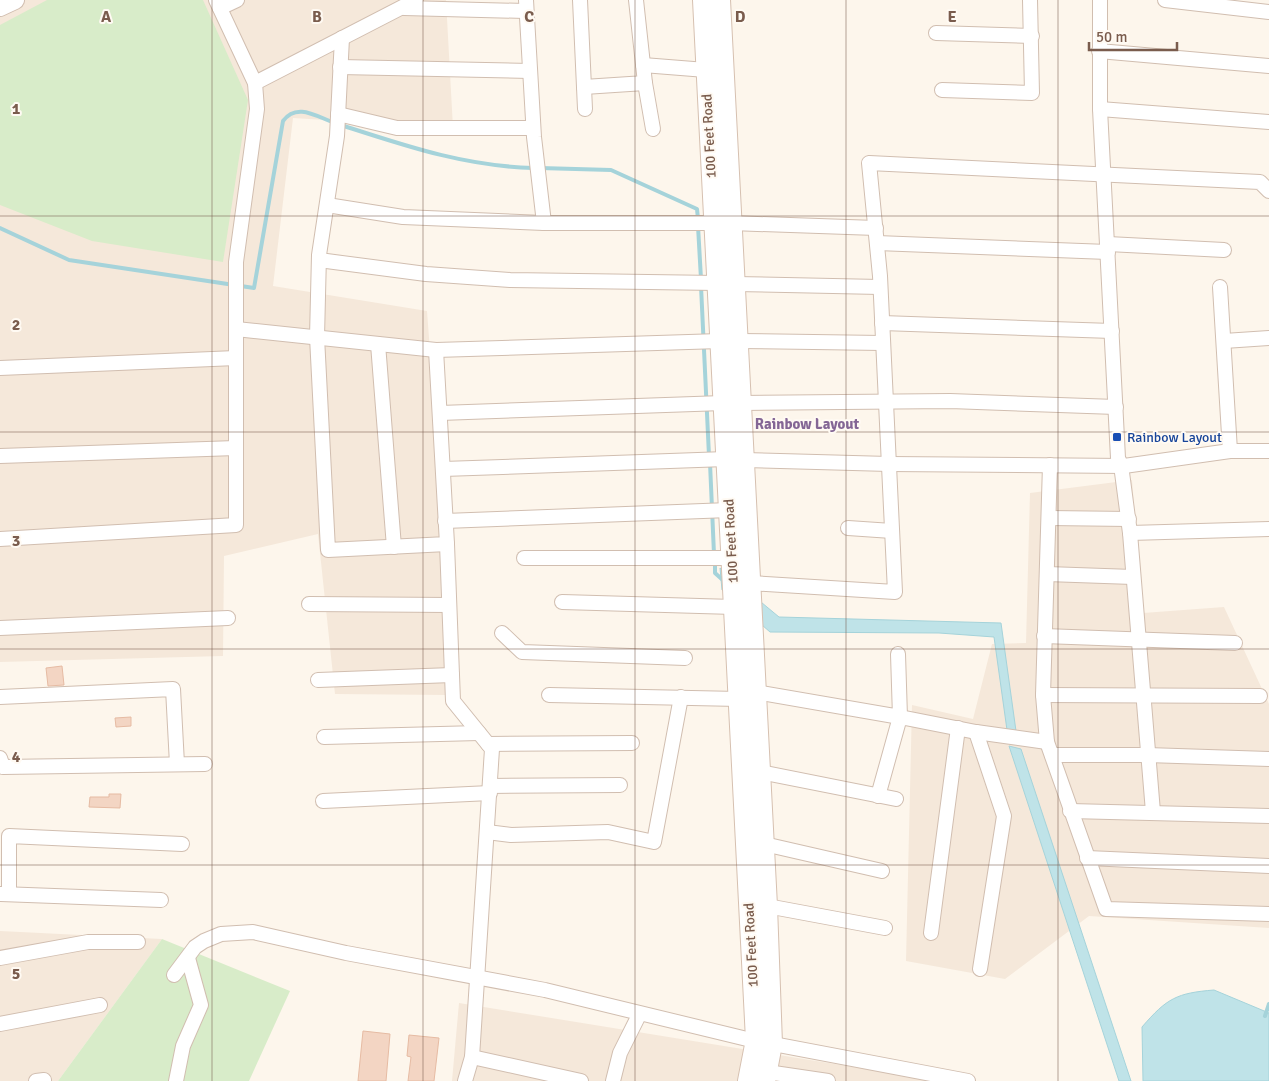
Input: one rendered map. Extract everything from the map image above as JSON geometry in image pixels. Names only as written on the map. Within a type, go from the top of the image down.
[{"type":"main road","name":"100 Feet Road","points":[[702,0],[706,70],[723,223]]},
{"type":"main road","name":"100 Feet Road","points":[[720,0],[723,223],[740,558],[734,607],[744,642]]},
{"type":"main road","name":"100 Feet Road","points":[[735,460],[729,510],[740,558],[750,583],[744,642],[766,1076]]},
{"type":"main road","name":"100 Feet Road","points":[[747,695],[760,772],[767,906],[764,1042],[748,1081]]},
{"type":"street","points":[[0,7],[15,0]]},
{"type":"street","points":[[0,539],[236,525],[236,262],[257,109],[255,83],[218,4],[237,0]]},
{"type":"street","points":[[255,83],[416,0]]},
{"type":"street","points":[[580,0],[585,109]]},
{"type":"street","points":[[636,0],[645,83],[653,129]]},
{"type":"street","points":[[942,90],[1031,94],[1032,36],[1030,0]]},
{"type":"street","points":[[1100,0],[1100,109],[1105,174],[1118,458],[1121,465],[1129,526],[1153,812]]},
{"type":"street","points":[[1166,0],[1269,12]]},
{"type":"street","points":[[401,8],[526,5],[533,128],[544,222]]},
{"type":"street","points":[[936,33],[1032,36]]},
{"type":"street","points":[[342,38],[338,114],[319,260],[317,337],[328,550],[447,544]]},
{"type":"street","points":[[1099,51],[1269,66]]},
{"type":"street","points":[[643,65],[706,70]]},
{"type":"street","points":[[340,68],[530,71]]},
{"type":"street","points":[[584,87],[645,83]]},
{"type":"street","points":[[1100,109],[1269,122]]},
{"type":"street","points":[[338,114],[397,128],[533,128]]},
{"type":"street","points":[[750,583],[895,592],[884,402],[880,287],[869,163],[1260,182],[1269,191]]},
{"type":"street","points":[[327,205],[403,217],[544,222],[723,223],[876,228]]},
{"type":"street","points":[[877,243],[1224,250]]},
{"type":"street","points":[[319,260],[426,274],[501,279],[880,287]]},
{"type":"street","points":[[1220,287],[1230,451]]},
{"type":"street","points":[[882,323],[1112,331]]},
{"type":"street","points":[[236,329],[436,350],[729,341],[882,343]]},
{"type":"street","points":[[1224,341],[1269,338]]},
{"type":"street","points":[[378,344],[394,547]]},
{"type":"street","points":[[436,350],[447,544],[453,701],[492,749],[479,978],[472,1057],[465,1081]]},
{"type":"street","points":[[0,368],[236,358]]},
{"type":"street","points":[[440,413],[732,403],[950,401],[1116,407]]},
{"type":"street","points":[[0,456],[236,448]]},
{"type":"street","points":[[443,469],[735,460],[889,464],[1121,465],[1230,451],[1269,451]]},
{"type":"street","points":[[1050,464],[1043,695],[1049,748],[1106,909],[1269,914]]},
{"type":"street","points":[[445,521],[729,510]]},
{"type":"street","points":[[1049,518],[1129,526],[1269,529]]},
{"type":"street","points":[[848,528],[892,530]]},
{"type":"street","points":[[524,558],[740,558]]},
{"type":"street","points":[[1047,574],[1133,577]]},
{"type":"street","points":[[562,602],[734,607]]},
{"type":"street","points":[[309,604],[449,606]]},
{"type":"street","points":[[0,628],[228,618]]},
{"type":"street","points":[[502,633],[522,652],[538,651],[685,658]]},
{"type":"street","points":[[1044,636],[1235,643]]},
{"type":"street","points":[[878,796],[900,717],[898,654]]},
{"type":"street","points":[[318,680],[452,676]]},
{"type":"street","points":[[0,697],[173,690],[177,764]]},
{"type":"street","points":[[549,695],[681,698],[747,695],[900,717],[1014,738],[1049,748],[1147,755],[1269,759]]},
{"type":"street","points":[[1043,695],[1143,697],[1260,696]]},
{"type":"street","points":[[487,832],[511,836],[608,832],[654,842],[681,698]]},
{"type":"street","points":[[931,933],[958,728]]},
{"type":"street","points":[[976,732],[1004,816],[980,969]]},
{"type":"street","points":[[324,737],[479,733]]},
{"type":"street","points":[[488,744],[632,743]]},
{"type":"street","points":[[0,758],[3,767],[205,764]]},
{"type":"street","points":[[760,772],[896,799]]},
{"type":"street","points":[[323,801],[490,790],[620,785]]},
{"type":"street","points":[[1070,811],[1269,816]]},
{"type":"street","points":[[160,900],[4,894],[4,836],[182,844]]},
{"type":"street","points":[[764,844],[882,870]]},
{"type":"street","points":[[1087,858],[1269,866]]},
{"type":"street","points":[[767,906],[885,928]]},
{"type":"street","points":[[174,975],[195,948],[204,941],[221,934],[253,932],[545,990],[639,1015],[764,1042],[968,1081]]},
{"type":"street","points":[[0,958],[88,942],[138,942]]},
{"type":"street","points":[[176,1081],[183,1046],[201,1005],[188,958]]},
{"type":"street","points":[[0,1024],[100,1005]]},
{"type":"street","points":[[613,1081],[620,1053],[639,1015]]},
{"type":"street","points":[[472,1057],[581,1081]]},
{"type":"street","points":[[766,1076],[828,1081]]},
{"type":"shaded area","points":[[0,0],[446,0],[453,128],[293,118],[273,286],[427,311],[449,605],[447,695],[335,694],[318,534],[224,556],[223,656],[0,662]]},
{"type":"shaded area","points":[[1132,480],[1143,613],[1224,607],[1269,704],[1269,928],[1089,916],[1005,979],[906,961],[912,705],[973,719],[992,644],[1026,643],[1030,493]]},
{"type":"shaded area","points":[[0,931],[162,939],[58,1081],[0,1081]]},
{"type":"shaded area","points":[[459,1003],[940,1081],[452,1081]]},
{"type":"green space","points":[[47,0],[203,0],[248,100],[223,262],[92,241],[0,205],[0,25]]},
{"type":"green space","points":[[162,939],[290,991],[249,1081],[58,1081]]},
{"type":"water","points":[[720,568],[779,617],[1001,623],[1016,731],[1007,730],[994,637],[939,633],[770,632],[722,590]]},
{"type":"water","points":[[1009,746],[1021,749],[1131,1081],[1119,1081]]},
{"type":"water","points":[[1214,990],[1269,1013],[1269,1081],[1143,1081],[1142,1027],[1166,1003],[1182,995]]},
{"type":"building","points":[[62,666],[64,685],[48,686],[46,668]]},
{"type":"building","points":[[131,717],[131,726],[116,727],[115,718]]},
{"type":"building","points":[[109,794],[121,794],[120,808],[89,807],[90,797],[109,797]]},
{"type":"building","points":[[363,1031],[390,1034],[386,1081],[358,1081]]},
{"type":"building","points":[[409,1035],[439,1038],[434,1081],[408,1081],[411,1057],[407,1056]]},
{"type":"waterway","points":[[0,228],[69,260],[254,288],[283,121],[294,112],[301,112],[335,123]]},
{"type":"waterway","points":[[341,125],[436,154],[483,163],[533,168]]},
{"type":"waterway","points":[[540,168],[611,170],[697,209],[698,219]]},
{"type":"waterway","points":[[698,226],[701,279]]},
{"type":"waterway","points":[[701,286],[709,456]]},
{"type":"waterway","points":[[710,463],[714,554]]},
{"type":"waterway","points":[[715,561],[715,573],[725,582]]},
{"type":"waterway","points":[[1265,1016],[1269,1004]]},
{"type":"place","name":"Rainbow Layout","points":[[1117,437]]},
{"type":"district","name":"Rainbow Layout","points":[[807,424]]}]
